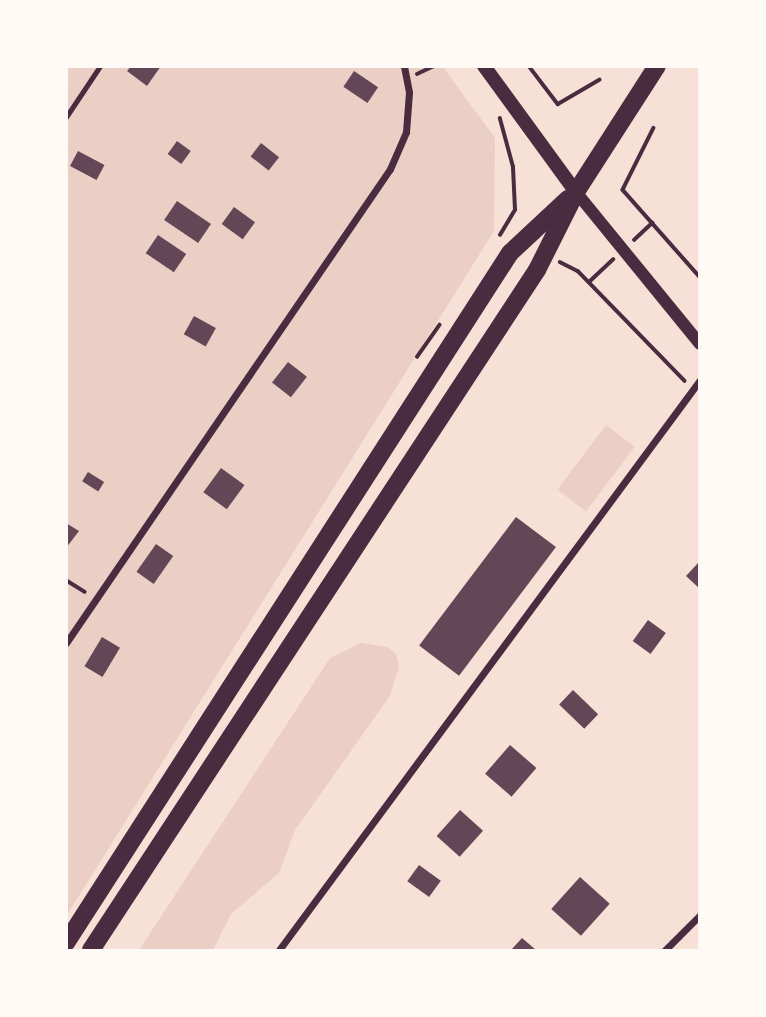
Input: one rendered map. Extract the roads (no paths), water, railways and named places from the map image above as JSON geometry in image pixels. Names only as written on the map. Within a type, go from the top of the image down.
[{"type":"main road","points":[[484,66],[576,192]]},
{"type":"main road","points":[[90,950],[545,254],[576,192],[657,66]]},
{"type":"main road","points":[[66,943],[510,253],[576,192]]},
{"type":"street","points":[[66,643],[390,169],[406,132],[409,92],[404,66]]},
{"type":"street","points":[[576,192],[699,344]]},
{"type":"street","points":[[281,949],[699,380]]},
{"type":"street","points":[[664,950],[699,915]]},
{"type":"lane","points":[[66,117],[100,66]]}]
